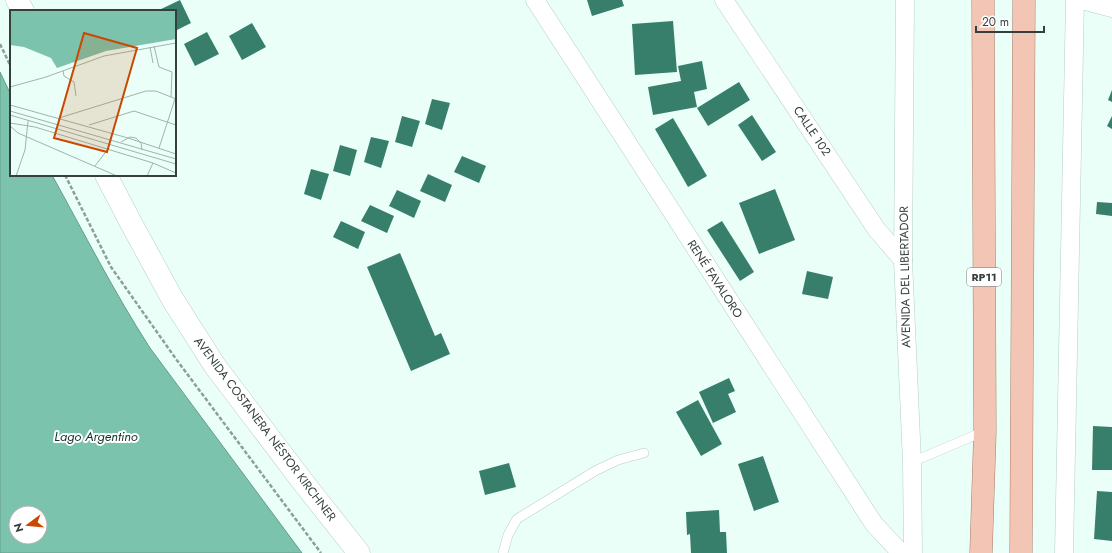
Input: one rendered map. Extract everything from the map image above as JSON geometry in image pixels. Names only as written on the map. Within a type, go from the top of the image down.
[{"type":"main road","name":"RP11","points":[[981,553],[985,430],[983,0]]},
{"type":"main road","points":[[1021,553],[1023,406],[1024,0]]},
{"type":"street","points":[[17,0],[22,10]]},
{"type":"street","name":"RENÉ FAVALORO","points":[[535,0],[874,524],[901,553]]},
{"type":"street","name":"CALLE 102","points":[[724,0],[877,230],[903,260]]},
{"type":"street","name":"AVENIDA DEL LIBERTADOR","points":[[905,0],[903,260],[912,462],[912,553]]},
{"type":"street","points":[[1064,553],[1075,0]]},
{"type":"street","points":[[1082,0],[1112,8]]},
{"type":"street","name":"AVENIDA COSTANERA NÉSTOR KIRCHNER","points":[[106,176],[130,223],[173,300],[215,366],[359,553]]},
{"type":"lane","points":[[912,462],[985,430]]},
{"type":"lane","points":[[503,553],[508,535],[517,519],[595,471],[618,460],[644,453]]},
{"type":"path","points":[[0,44],[10,65]]},
{"type":"path","points":[[66,176],[111,267],[176,359],[321,553]]},
{"type":"water","name":"Lago Argentino","points":[[0,72],[10,93],[10,176],[53,176],[112,284],[150,348],[302,553],[0,553]]},
{"type":"building","points":[[180,0],[191,23],[176,30],[176,10],[159,10]]},
{"type":"building","points":[[587,0],[622,0],[624,6],[592,16]]},
{"type":"building","points":[[673,21],[677,72],[635,75],[632,24]]},
{"type":"building","points":[[252,23],[266,47],[242,60],[229,36]]},
{"type":"building","points":[[207,32],[219,54],[195,66],[184,44]]},
{"type":"building","points":[[702,61],[707,89],[694,92],[697,107],[653,115],[648,87],[681,81],[678,66]]},
{"type":"building","points":[[739,82],[750,100],[708,126],[697,108]]},
{"type":"building","points":[[1112,90],[1112,102],[1108,100]]},
{"type":"building","points":[[432,99],[450,103],[442,130],[425,124]]},
{"type":"building","points":[[752,115],[776,152],[762,161],[738,125]]},
{"type":"building","points":[[402,116],[420,121],[412,147],[395,142]]},
{"type":"building","points":[[1112,116],[1112,129],[1107,126]]},
{"type":"building","points":[[673,118],[707,176],[688,187],[655,129]]},
{"type":"building","points":[[371,137],[389,141],[381,168],[364,162]]},
{"type":"building","points":[[340,145],[357,150],[350,176],[333,171]]},
{"type":"building","points":[[462,156],[486,166],[479,183],[454,172]]},
{"type":"building","points":[[311,169],[329,174],[321,200],[304,194]]},
{"type":"building","points":[[428,174],[452,185],[445,202],[420,191]]},
{"type":"building","points":[[775,189],[795,240],[759,254],[739,203]]},
{"type":"building","points":[[397,190],[421,201],[414,218],[389,206]]},
{"type":"building","points":[[1097,202],[1112,203],[1112,216],[1096,214]]},
{"type":"building","points":[[370,205],[394,216],[387,233],[361,221]]},
{"type":"building","points":[[341,221],[365,232],[358,249],[333,237]]},
{"type":"building","points":[[722,221],[754,272],[740,281],[707,230]]},
{"type":"building","points":[[400,253],[435,336],[441,333],[450,354],[411,371],[367,267]]},
{"type":"building","points":[[807,271],[833,277],[828,299],[802,294]]},
{"type":"building","points":[[729,378],[735,391],[728,394],[736,412],[713,423],[699,392]]},
{"type":"building","points":[[698,400],[722,444],[701,456],[676,412]]},
{"type":"building","points":[[1093,426],[1112,427],[1112,470],[1092,470]]},
{"type":"building","points":[[763,456],[779,502],[754,511],[738,464]]},
{"type":"building","points":[[509,463],[516,487],[485,495],[479,471]]},
{"type":"building","points":[[1097,491],[1112,492],[1112,541],[1094,539]]},
{"type":"building","points":[[719,510],[720,532],[726,532],[727,553],[691,553],[690,534],[687,535],[686,512]]}]
